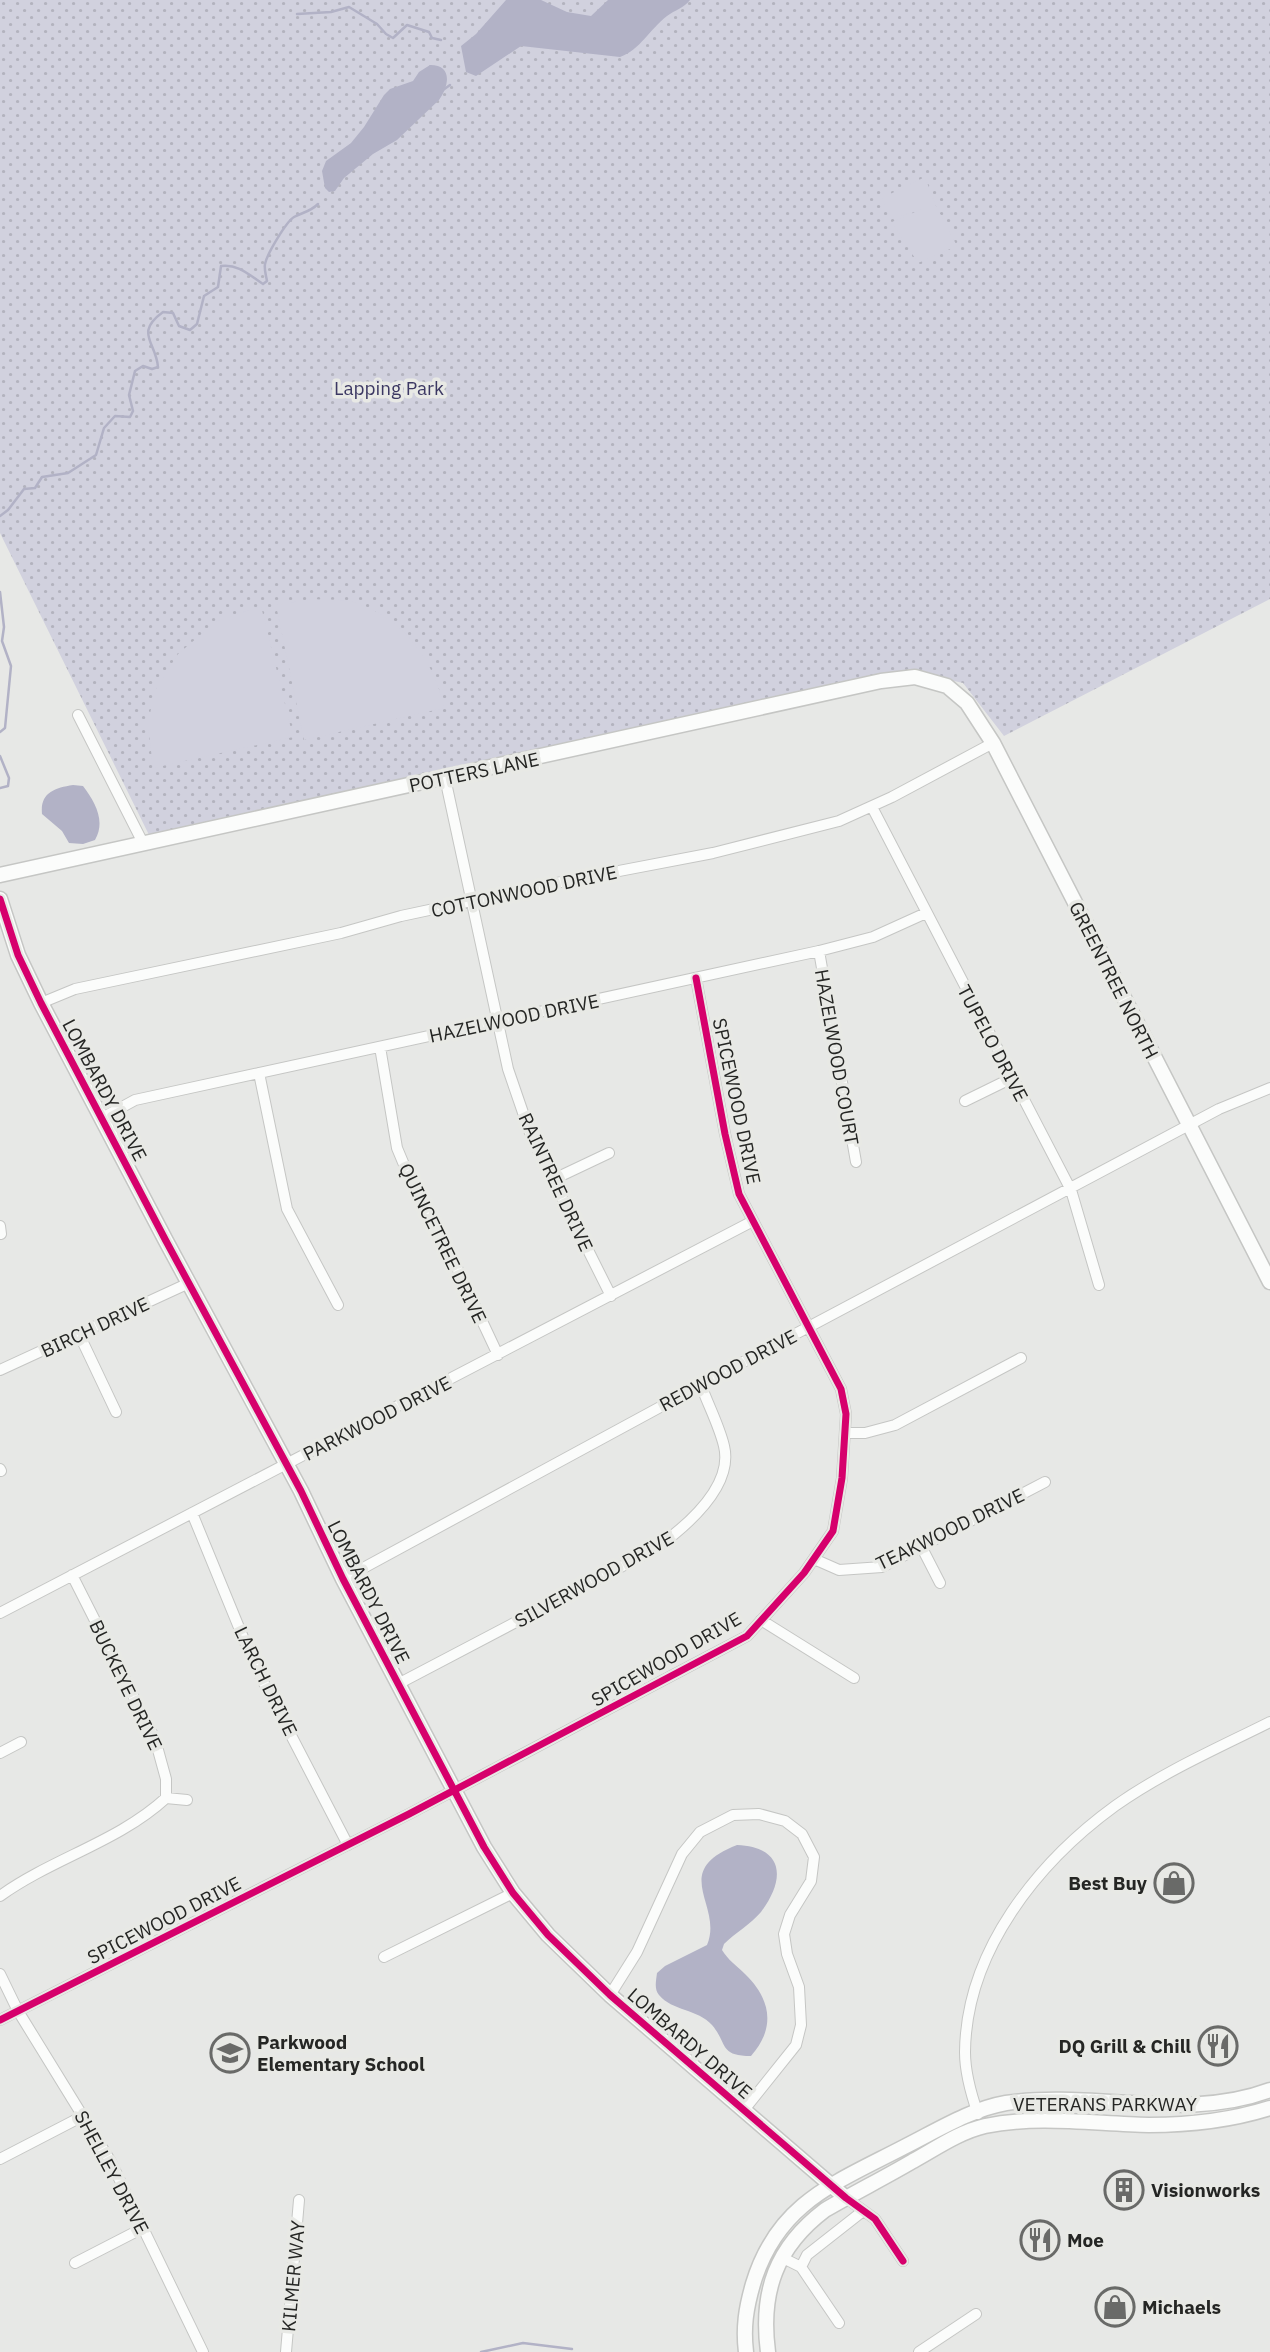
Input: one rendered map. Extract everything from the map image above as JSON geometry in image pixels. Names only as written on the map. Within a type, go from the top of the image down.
[{"type":"main road","name":"POTTERS LANE","points":[[0,875],[881,681],[915,677],[947,686]]},
{"type":"main road","name":"GREENTREE NORTH","points":[[947,686],[967,703],[993,743],[1270,1282]]},
{"type":"main road","name":"LOMBARDY DRIVE","points":[[0,899],[18,955],[41,1003],[287,1464],[343,1579],[484,1847],[513,1893],[548,1935],[610,1995],[846,2198]]},
{"type":"main road","name":"VETERANS PARKWAY","points":[[768,2352],[766,2317],[770,2281],[781,2257],[806,2224],[846,2198],[952,2139],[1005,2104],[1056,2100],[1195,2105],[1227,2101],[1270,2090]]},
{"type":"main road","name":"VETERANS PARKWAY","points":[[746,2352],[746,2310],[760,2262],[769,2244],[795,2212],[831,2184],[980,2120],[1151,2125],[1242,2116],[1270,2108]]},
{"type":"street","points":[[78,715],[143,843]]},
{"type":"street","name":"COTTONWOOD DRIVE","points":[[41,1003],[75,989],[341,933],[471,901],[713,853],[839,821],[872,807],[993,743]]},
{"type":"street","name":"RAINTREE DRIVE","points":[[445,778],[508,1069],[531,1136],[611,1296]]},
{"type":"street","name":"TUPELO DRIVE","points":[[872,807],[1070,1190],[1099,1285]]},
{"type":"street","name":"HAZELWOOD DRIVE","points":[[102,1118],[135,1100],[819,951],[873,937],[926,913]]},
{"type":"street","name":"HAZELWOOD COURT","points":[[819,951],[856,1162]]},
{"type":"street","name":"SPICEWOOD DRIVE","points":[[0,2020],[348,1845],[747,1636],[804,1573],[833,1531],[842,1478],[845,1433],[846,1413],[841,1389],[739,1194],[696,978]]},
{"type":"street","name":"QUINCETREE DRIVE","points":[[380,1047],[397,1148],[415,1191],[452,1257],[498,1355]]},
{"type":"street","points":[[259,1073],[287,1209],[338,1305]]},
{"type":"street","points":[[965,1101],[1012,1078]]},
{"type":"street","name":"REDWOOD DRIVE","points":[[343,1579],[808,1327],[1219,1109],[1270,1088]]},
{"type":"street","points":[[552,1180],[609,1153]]},
{"type":"street","name":"PARKWOOD DRIVE","points":[[0,1613],[753,1221]]},
{"type":"street","name":"BIRCH DRIVE","points":[[0,1370],[189,1283]]},
{"type":"street","points":[[79,1334],[116,1412]]},
{"type":"street","points":[[845,1433],[865,1433],[895,1425],[1021,1358]]},
{"type":"street","name":"SILVERWOOD DRIVE","points":[[398,1684],[655,1549],[684,1528],[715,1490],[723,1470],[725,1448],[701,1385]]},
{"type":"street","name":"TEAKWOOD DRIVE","points":[[814,1559],[839,1570],[882,1567],[1045,1482]]},
{"type":"street","name":"LARCH DRIVE","points":[[192,1513],[254,1664],[348,1845]]},
{"type":"street","points":[[921,1546],[940,1583]]},
{"type":"street","name":"BUCKEYE DRIVE","points":[[72,1576],[155,1739],[166,1779],[166,1798]]},
{"type":"street","points":[[761,1620],[854,1678]]},
{"type":"street","points":[[980,2120],[968,2077],[965,2051],[971,2004],[986,1956],[1013,1909],[1049,1864],[1116,1805],[1166,1774],[1270,1722]]},
{"type":"street","points":[[0,1753],[21,1742]]},
{"type":"street","points":[[0,1896],[23,1879],[117,1833],[166,1798],[187,1800]]},
{"type":"street","points":[[610,1995],[637,1952],[682,1854],[700,1832],[733,1815],[759,1814],[785,1821],[802,1834],[814,1857],[811,1881],[790,1914],[784,1934],[787,1954],[799,1987],[801,2025],[796,2045],[744,2110]]},
{"type":"street","points":[[384,1957],[513,1893]]},
{"type":"street","points":[[0,1974],[18,2011]]},
{"type":"street","name":"SHELLEY DRIVE","points":[[18,2011],[111,2162],[203,2352]]},
{"type":"street","points":[[0,2159],[83,2116]]},
{"type":"street","points":[[846,2198],[875,2219],[903,2261]]},
{"type":"street","name":"KILMER WAY","points":[[286,2352],[299,2200]]},
{"type":"street","points":[[800,2267],[807,2255],[863,2211]]},
{"type":"street","points":[[75,2263],[143,2228]]},
{"type":"street","points":[[781,2257],[800,2267],[839,2323]]},
{"type":"street","points":[[919,2352],[976,2314]]},
{"type":"green space","name":"Lapping Park","points":[[0,0],[1270,0],[1270,599],[1004,736],[963,683],[923,674],[152,841],[0,533]]},
{"type":"green space","points":[[925,177],[935,204],[957,246],[918,263],[892,222],[922,209],[891,219],[882,198]]},
{"type":"green space","points":[[311,599],[349,601],[367,607],[399,627],[423,656],[432,672],[444,708],[304,740],[276,605]]},
{"type":"green space","points":[[261,606],[293,737],[153,768],[148,725],[154,692],[178,654],[217,621]]},
{"type":"water","points":[[506,0],[541,0],[567,12],[591,16],[608,0],[690,0],[620,57],[521,46],[476,76],[466,72],[461,46],[476,34]]},
{"type":"water","points":[[430,65],[443,68],[446,72],[447,83],[439,100],[397,140],[373,154],[344,178],[335,191],[329,192],[325,188],[322,171],[326,161],[351,143],[390,89],[413,81],[419,72]]},
{"type":"water","points":[[83,786],[98,812],[99,826],[95,840],[83,844],[69,843],[62,831],[42,814],[46,796],[60,788]]},
{"type":"water","points":[[737,1845],[753,1847],[772,1858],[777,1877],[769,1900],[761,1912],[724,1944],[722,1950],[754,1984],[765,2004],[767,2024],[759,2045],[751,2056],[729,2051],[712,2025],[700,2016],[664,2000],[656,1988],[657,1973],[665,1966],[707,1945],[709,1916],[702,1890],[702,1878],[706,1866],[717,1855]]},
{"type":"waterway","points":[[297,14],[331,12],[349,7],[377,24],[393,38],[407,25],[429,32],[432,38],[441,40]]},
{"type":"waterway","points":[[443,90],[450,85]]},
{"type":"waterway","points":[[0,516],[24,489],[35,488],[42,477],[68,473],[96,455],[104,428],[115,416],[130,417],[133,411],[129,395],[135,371],[143,366],[152,369],[158,367],[148,332],[154,319],[163,312],[173,313],[179,326],[190,330],[197,324],[204,296],[218,287],[221,266],[239,268],[263,284],[267,281],[266,259],[282,231],[294,217],[318,204]]},
{"type":"waterway","points":[[0,592],[4,627],[2,641],[11,666],[5,728],[0,732]]},
{"type":"waterway","points":[[0,756],[9,778],[8,786],[0,788]]},
{"type":"waterway","points":[[481,2352],[523,2343],[572,2349]]},
{"type":"cycle path","points":[[0,899],[18,955],[41,1003],[301,1491],[343,1579],[484,1847],[513,1893],[548,1935],[610,1995],[846,2198],[875,2219],[903,2261]]},
{"type":"cycle path","points":[[0,2020],[409,1814],[747,1636],[804,1573],[833,1531],[842,1478],[846,1414],[841,1389],[739,1194],[696,978]]},
{"type":"place","name":"Best Buy","points":[[1174,1883]]},
{"type":"place","name":"DQ Grill & Chill","points":[[1218,2046]]},
{"type":"place","name":"Parkwood Elementary School","points":[[230,2053]]},
{"type":"place","name":"Visionworks","points":[[1124,2190]]},
{"type":"place","name":"Moe","points":[[1040,2240]]},
{"type":"place","name":"Michaels","points":[[1115,2307]]}]
